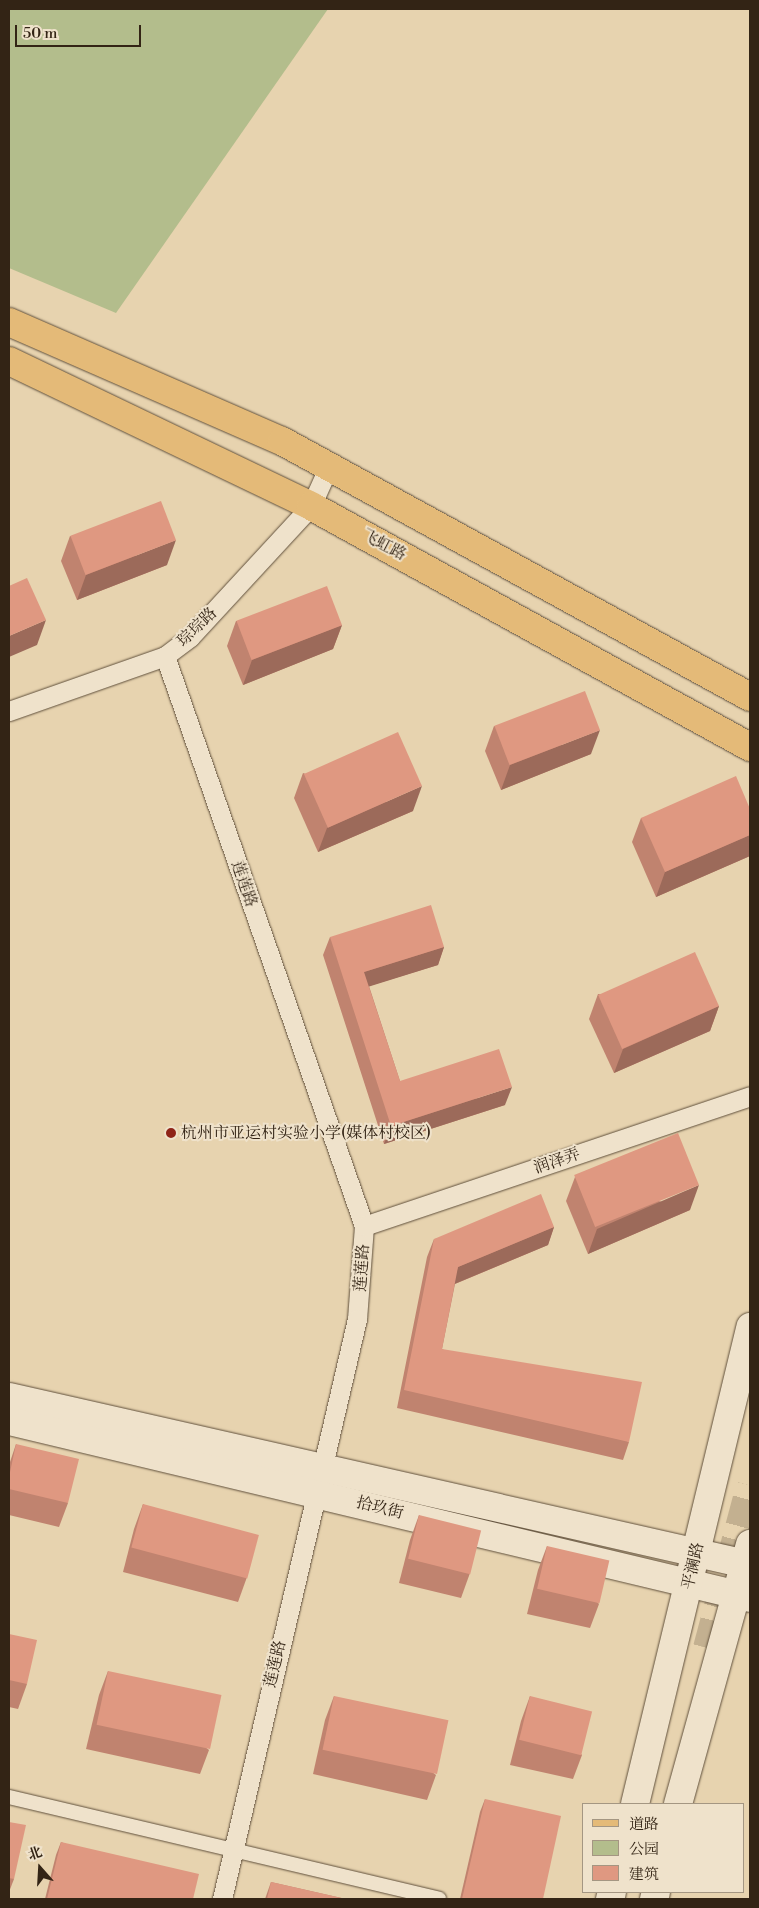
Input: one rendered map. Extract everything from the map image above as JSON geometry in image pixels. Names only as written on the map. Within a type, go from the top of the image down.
[{"type":"main road","points":[[9,322],[282,440],[750,697]]},
{"type":"main road","name":"飞虹路","points":[[9,361],[310,506],[750,747]]},
{"type":"main road","name":"平澜路","points":[[635,1803],[750,1327]]},
{"type":"main road","name":"拾玖街","points":[[9,1397],[317,1480],[689,1584],[743,1597]]},
{"type":"main road","name":"拾玖街","points":[[9,1421],[696,1553],[748,1558]]},
{"type":"main road","points":[[678,1803],[743,1597],[748,1558]]},
{"type":"street","name":"琮琮路","points":[[9,711],[165,656],[190,637],[310,506],[329,466]]},
{"type":"street","name":"莲莲路","points":[[165,656],[364,1226],[357,1319],[317,1480],[222,1899]]},
{"type":"street","name":"润泽弄","points":[[364,1226],[750,1096]]},
{"type":"street","points":[[9,1797],[439,1899]]},
{"type":"green space","points":[[9,9],[328,9],[116,313],[9,268]]},
{"type":"building","points":[[161,501],[176,540],[85,575],[70,536]]},
{"type":"building","points":[[27,578],[46,620],[9,636],[9,586]]},
{"type":"building","points":[[327,586],[342,625],[251,660],[236,621]]},
{"type":"building","points":[[585,691],[600,730],[509,765],[494,726]]},
{"type":"building","points":[[398,732],[422,786],[328,828],[304,774]]},
{"type":"building","points":[[736,776],[750,809],[750,835],[665,872],[641,818]]},
{"type":"building","points":[[431,905],[444,947],[364,972],[400,1081],[499,1049],[512,1087],[391,1126],[330,937]]},
{"type":"building","points":[[695,952],[719,1006],[622,1049],[598,995]]},
{"type":"building","points":[[678,1133],[699,1185],[595,1227],[574,1175]]},
{"type":"building","points":[[541,1194],[554,1227],[458,1267],[442,1349],[642,1382],[629,1442],[404,1390],[434,1239]]},
{"type":"building","points":[[16,1444],[79,1459],[68,1503],[9,1489],[9,1477]]},
{"type":"building","points":[[143,1504],[259,1535],[247,1579],[131,1547]]},
{"type":"building","points":[[419,1515],[481,1530],[470,1574],[408,1559]]},
{"type":"building","points":[[547,1546],[609,1560],[599,1603],[537,1589]]},
{"type":"building","points":[[9,1634],[37,1640],[27,1684],[9,1680]]},
{"type":"building","points":[[108,1671],[221,1695],[210,1749],[97,1725]]},
{"type":"building","points":[[334,1696],[448,1720],[437,1774],[323,1750]]},
{"type":"building","points":[[530,1696],[592,1711],[581,1755],[519,1740]]},
{"type":"building","points":[[485,1799],[561,1816],[543,1899],[462,1899]]},
{"type":"building","points":[[9,1822],[26,1825],[14,1879],[9,1878]]},
{"type":"building","points":[[61,1842],[199,1874],[193,1899],[47,1899]]},
{"type":"building","points":[[271,1882],[346,1899],[267,1899]]},
{"type":"tunnel","points":[[707,1648],[750,1486]]},
{"type":"place","name":"杭州市亚运村实验小学(媒体村校区)","points":[[171,1133]]}]
